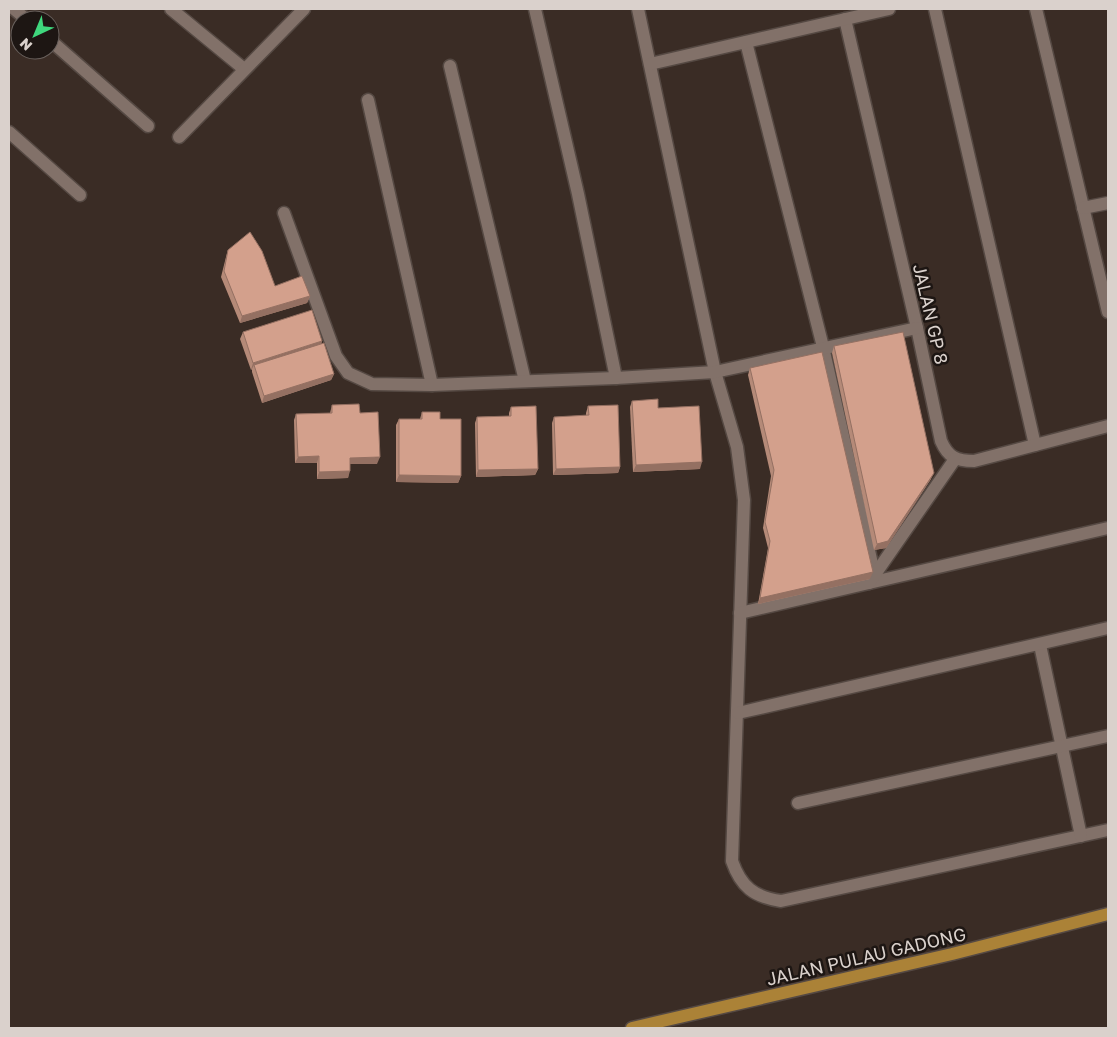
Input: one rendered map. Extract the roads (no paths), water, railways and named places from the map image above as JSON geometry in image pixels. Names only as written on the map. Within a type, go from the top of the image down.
[{"type":"main road","name":"JALAN PULAU GADONG","points":[[632,1028],[952,954],[1108,914]]},
{"type":"street","points":[[170,9],[244,68]]},
{"type":"street","points":[[179,138],[244,68],[304,9]]},
{"type":"street","points":[[535,9],[578,194],[616,378]]},
{"type":"street","points":[[638,9],[715,372],[737,447],[742,472],[744,500],[732,861],[737,876],[745,888],[755,894],[781,901],[1108,830]]},
{"type":"street","points":[[650,64],[889,9]]},
{"type":"street","points":[[935,9],[1035,444]]},
{"type":"street","points":[[1036,9],[1108,312]]},
{"type":"street","name":"JALAN GP 8","points":[[845,19],[917,328],[941,440],[946,452],[955,459]]},
{"type":"street","points":[[746,42],[823,347],[872,580]]},
{"type":"street","points":[[60,49],[148,126]]},
{"type":"street","points":[[450,66],[525,381]]},
{"type":"street","points":[[368,100],[432,385]]},
{"type":"street","points":[[10,137],[80,195]]},
{"type":"street","points":[[1083,208],[1108,203]]},
{"type":"street","points":[[284,213],[336,356],[348,373],[372,384],[432,385],[715,372],[917,328]]},
{"type":"street","points":[[872,580],[955,459],[974,461],[1108,426]]},
{"type":"street","points":[[740,613],[872,580],[1108,528]]},
{"type":"street","points":[[738,712],[1040,645],[1108,628]]},
{"type":"street","points":[[1040,645],[1081,836]]},
{"type":"street","points":[[798,803],[1108,736]]}]
